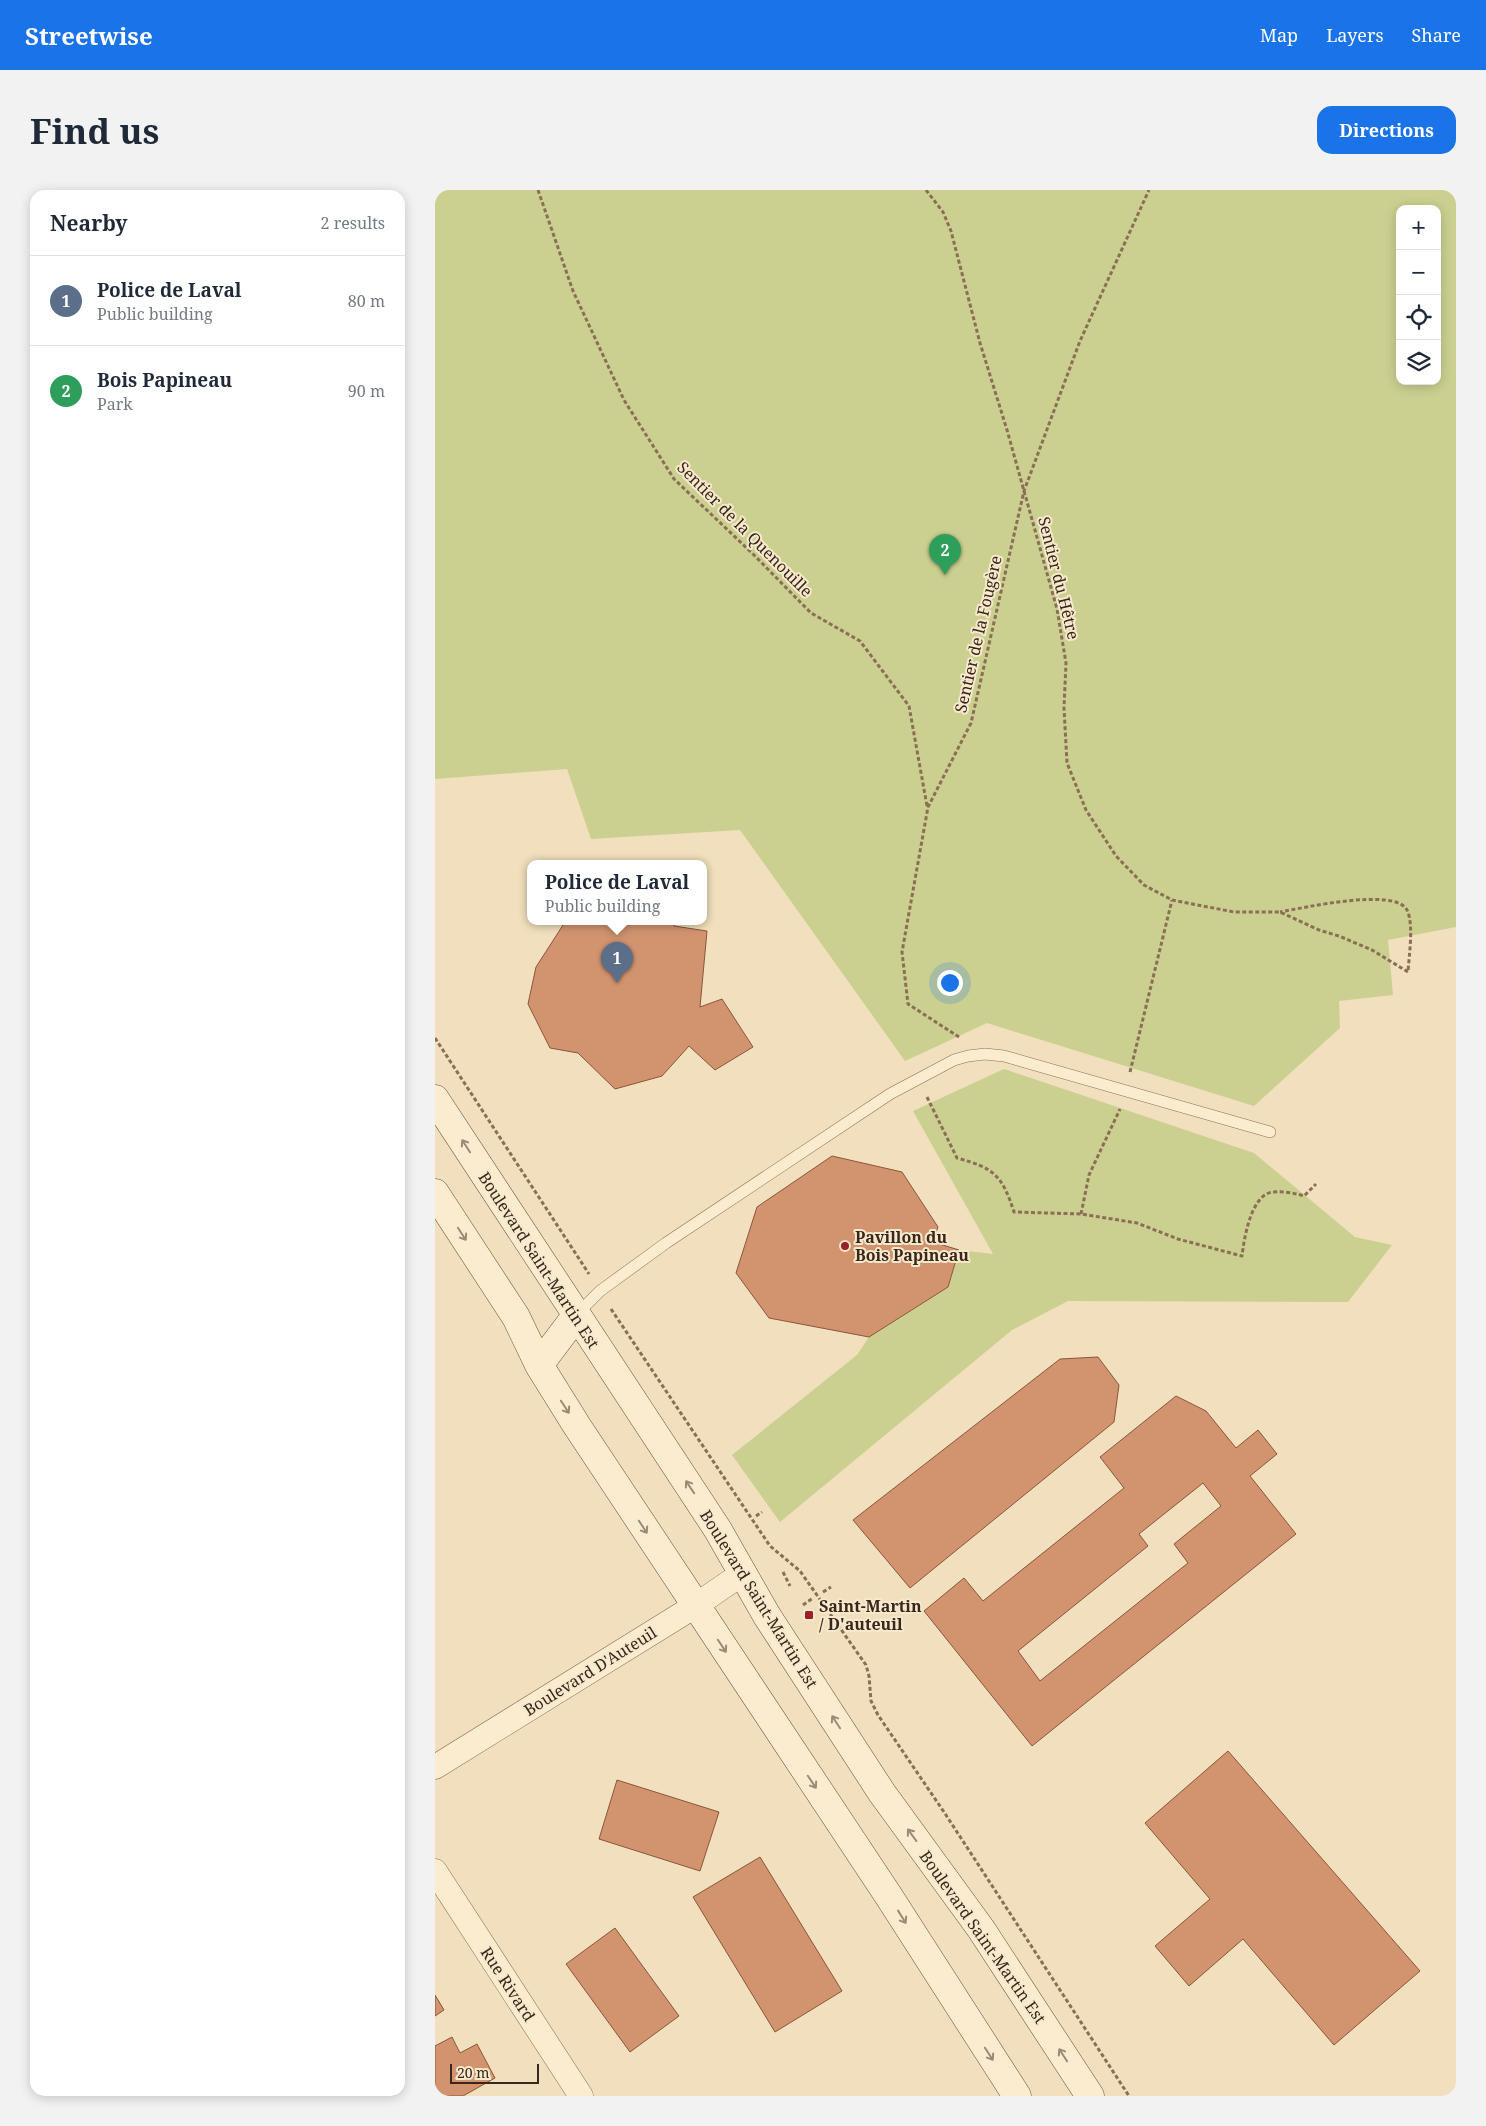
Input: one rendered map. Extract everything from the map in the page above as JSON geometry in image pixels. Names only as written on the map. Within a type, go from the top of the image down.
[{"type":"main road","name":"Boulevard Saint-Martin Est","points":[[435,1098],[576,1316],[718,1530],[767,1616],[882,1793],[981,1929],[1090,2096]]},
{"type":"main road","points":[[435,1193],[516,1317],[539,1365],[695,1606],[888,1895],[1017,2096]]},
{"type":"main road","points":[[539,1365],[576,1316]]},
{"type":"street","name":"Boulevard D'Auteuil","points":[[435,1768],[695,1606],[743,1573]]},
{"type":"street","name":"Rue Rivard","points":[[435,1871],[581,2096]]},
{"type":"lane","points":[[576,1316],[600,1291],[666,1243],[874,1105],[954,1060],[968,1056],[985,1054],[1004,1056],[1270,1132]]},
{"type":"path","name":"Sentier de la Quenouille","points":[[537,190],[577,299],[625,400],[674,479],[752,553],[811,613],[860,641],[866,648],[909,706],[927,806]]},
{"type":"path","name":"Sentier du Hêtre","points":[[926,190],[943,212],[951,231],[980,343],[1025,491],[1057,610],[1066,663],[1064,708],[1067,762],[1086,810],[1116,856],[1144,885],[1172,900],[1234,912],[1280,912],[1351,901],[1394,900],[1407,909],[1410,920],[1408,972],[1372,950],[1319,930],[1280,912]]},
{"type":"path","name":"Sentier de la Fougère","points":[[985,1054],[908,1004],[902,952],[927,806],[971,723],[1025,491],[1080,341],[1149,190]]},
{"type":"path","points":[[1081,1214],[1089,1175],[1108,1132],[1117,1117],[1125,1092],[1172,900]]},
{"type":"path","name":"Boulevard Saint-Martin Est","points":[[435,1038],[575,1251]]},
{"type":"path","points":[[916,1080],[925,1093],[957,1158],[975,1163],[994,1173],[1006,1190],[1014,1212],[1081,1214],[1137,1223],[1178,1239],[1242,1256],[1245,1233],[1260,1199],[1271,1192],[1290,1192],[1304,1196],[1317,1184]]},
{"type":"path","name":"Boulevard Saint-Martin Est","points":[[643,1356],[770,1546],[801,1571],[866,1666],[869,1676],[871,1701],[878,1715],[1129,2096]]},
{"type":"path","points":[[757,1516],[762,1512]]},
{"type":"path","name":"Boulevard Saint-Martin Est","points":[[783,1572],[790,1586]]},
{"type":"path","points":[[823,1592],[831,1587]]},
{"type":"path","points":[[803,1605],[813,1598]]},
{"type":"green space","points":[[435,190],[1456,190],[1456,927],[1388,940],[1393,995],[1339,1001],[1340,1028],[1254,1106],[987,1023],[905,1061],[740,830],[591,839],[567,769],[435,779]]},
{"type":"green space","points":[[1004,1069],[1254,1153],[1355,1237],[1392,1245],[1348,1302],[1068,1301],[1012,1330],[780,1522],[732,1455],[857,1355],[869,1337],[948,1287],[959,1250],[993,1254],[913,1111]]},
{"type":"building","points":[[563,925],[674,925],[707,931],[700,1007],[722,999],[753,1047],[715,1070],[689,1046],[662,1076],[615,1089],[578,1053],[550,1048],[528,1004],[536,967]]},
{"type":"building","name":"Pavillon du Bois Papineau","points":[[832,1156],[902,1172],[938,1227],[933,1242],[959,1250],[948,1287],[869,1337],[769,1318],[736,1273],[757,1207]]},
{"type":"building","points":[[1098,1357],[1119,1385],[1114,1422],[910,1588],[853,1520],[1060,1359]]},
{"type":"building","points":[[1176,1396],[1206,1411],[1236,1448],[1258,1430],[1277,1454],[1250,1476],[1296,1534],[1032,1746],[924,1611],[964,1578],[983,1601],[1124,1488],[1100,1457]],"holes":[[[1203,1483],[1221,1506],[1174,1544],[1188,1563],[1040,1681],[1018,1651],[1148,1546],[1139,1534]]]},
{"type":"building","points":[[1228,1751],[1420,1971],[1334,2045],[1243,1939],[1189,1986],[1155,1946],[1210,1899],[1145,1823]]},
{"type":"building","points":[[617,1780],[719,1812],[700,1871],[599,1839]]},
{"type":"building","points":[[760,1857],[842,1991],[775,2032],[693,1897]]},
{"type":"building","points":[[615,1928],[679,2016],[630,2052],[566,1964]]},
{"type":"building","points":[[435,1995],[444,2010],[435,2016]]},
{"type":"building","points":[[452,2037],[460,2053],[477,2044],[495,2078],[463,2096],[435,2096],[435,2046]]},
{"type":"place","name":"Bois Papineau","points":[[945,575]]},
{"type":"place","name":"Police de Laval","points":[[617,983]]},
{"type":"place","name":"Pavillon du Bois Papineau","points":[[845,1246]]},
{"type":"place","name":"Saint-Martin / D'auteuil","points":[[809,1615]]}]
